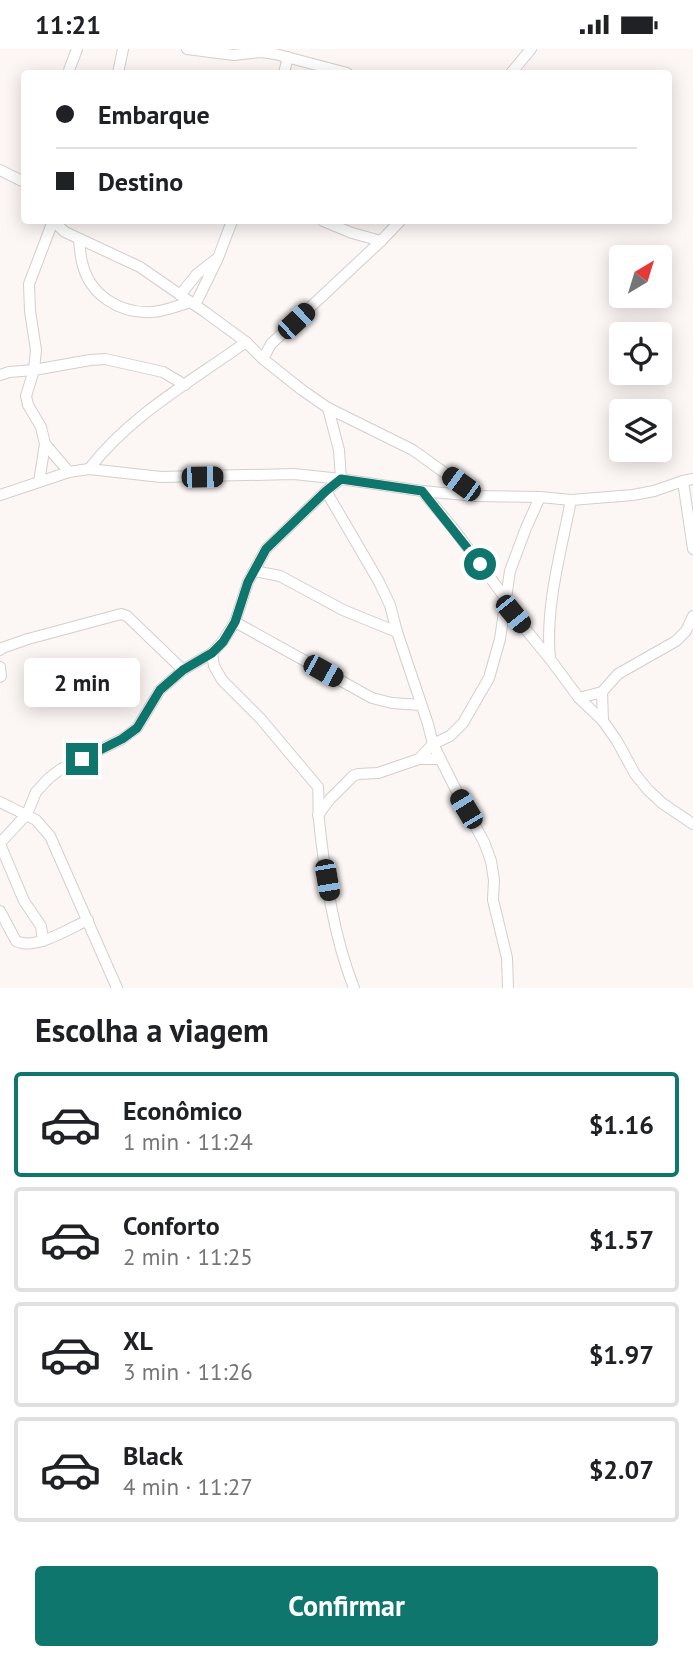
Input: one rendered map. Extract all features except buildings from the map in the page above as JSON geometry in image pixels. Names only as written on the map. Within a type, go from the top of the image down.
[{"type":"street","points":[[69,70],[77,49]]},
{"type":"street","points":[[119,70],[123,49]]},
{"type":"street","points":[[187,49],[234,55],[261,52],[335,70]]},
{"type":"street","points":[[514,70],[531,49]]},
{"type":"street","points":[[285,70],[288,57]]},
{"type":"street","points":[[1,170],[21,177]]},
{"type":"street","points":[[39,482],[45,444],[41,426],[28,405],[26,396],[34,370],[36,342],[30,311],[29,283],[52,224]]},
{"type":"street","points":[[56,224],[79,240],[133,263],[246,342],[263,359],[328,408],[413,450],[476,496]]},
{"type":"street","points":[[79,240],[82,263],[88,279],[109,303],[134,311],[153,312],[188,301],[218,258],[231,224]]},
{"type":"street","points":[[330,224],[381,241]]},
{"type":"street","points":[[344,224],[352,233]]},
{"type":"street","points":[[263,359],[271,344],[397,224]]},
{"type":"street","points":[[188,301],[197,274],[218,258]]},
{"type":"street","points":[[89,468],[114,439],[139,418],[246,342]]},
{"type":"street","points":[[0,375],[105,359],[163,372],[185,385]]},
{"type":"street","points":[[328,408],[339,450],[341,479]]},
{"type":"street","points":[[45,444],[69,472]]},
{"type":"street","points":[[0,495],[89,468],[161,477],[294,474],[422,491],[571,500],[633,495],[688,480],[693,549]]},
{"type":"street","points":[[43,941],[41,926],[24,901],[0,844],[27,814],[36,792],[49,778],[61,769],[122,739],[137,728],[160,690],[223,642],[235,622],[244,594],[266,549],[341,479]]},
{"type":"street","points":[[326,491],[390,605],[433,744],[484,842],[491,862],[493,900],[507,958],[508,988]]},
{"type":"street","points":[[422,491],[453,528],[506,599],[513,614],[579,698],[603,721],[622,748],[635,774],[648,790],[693,824]]},
{"type":"street","points":[[419,759],[433,744],[450,736],[463,723],[489,678],[500,639],[510,571],[540,497]]},
{"type":"street","points":[[550,659],[550,611],[571,500]]},
{"type":"street","points":[[254,571],[281,576],[343,610],[397,632]]},
{"type":"street","points":[[0,650],[28,639],[121,614],[127,616],[183,670]]},
{"type":"street","points":[[579,698],[602,692],[618,674],[676,641],[686,631],[693,616]]},
{"type":"street","points":[[235,622],[372,698],[392,703],[421,705]]},
{"type":"street","points":[[212,653],[214,666],[222,680],[260,717],[318,787],[323,859],[334,922],[354,988]]},
{"type":"street","points":[[0,667],[0,677]]},
{"type":"street","points":[[602,692],[603,721]]},
{"type":"street","points":[[318,815],[337,792],[358,773],[378,773],[419,759],[439,759]]},
{"type":"street","points":[[0,802],[27,814],[44,827],[50,836],[117,988]]},
{"type":"street","points":[[0,911],[19,944],[29,945],[43,941],[88,920]]},
{"type":"route","points":[[82,759],[122,739],[137,728],[160,690],[223,642],[235,622],[248,582],[266,549],[341,479],[422,491],[480,564]]}]
